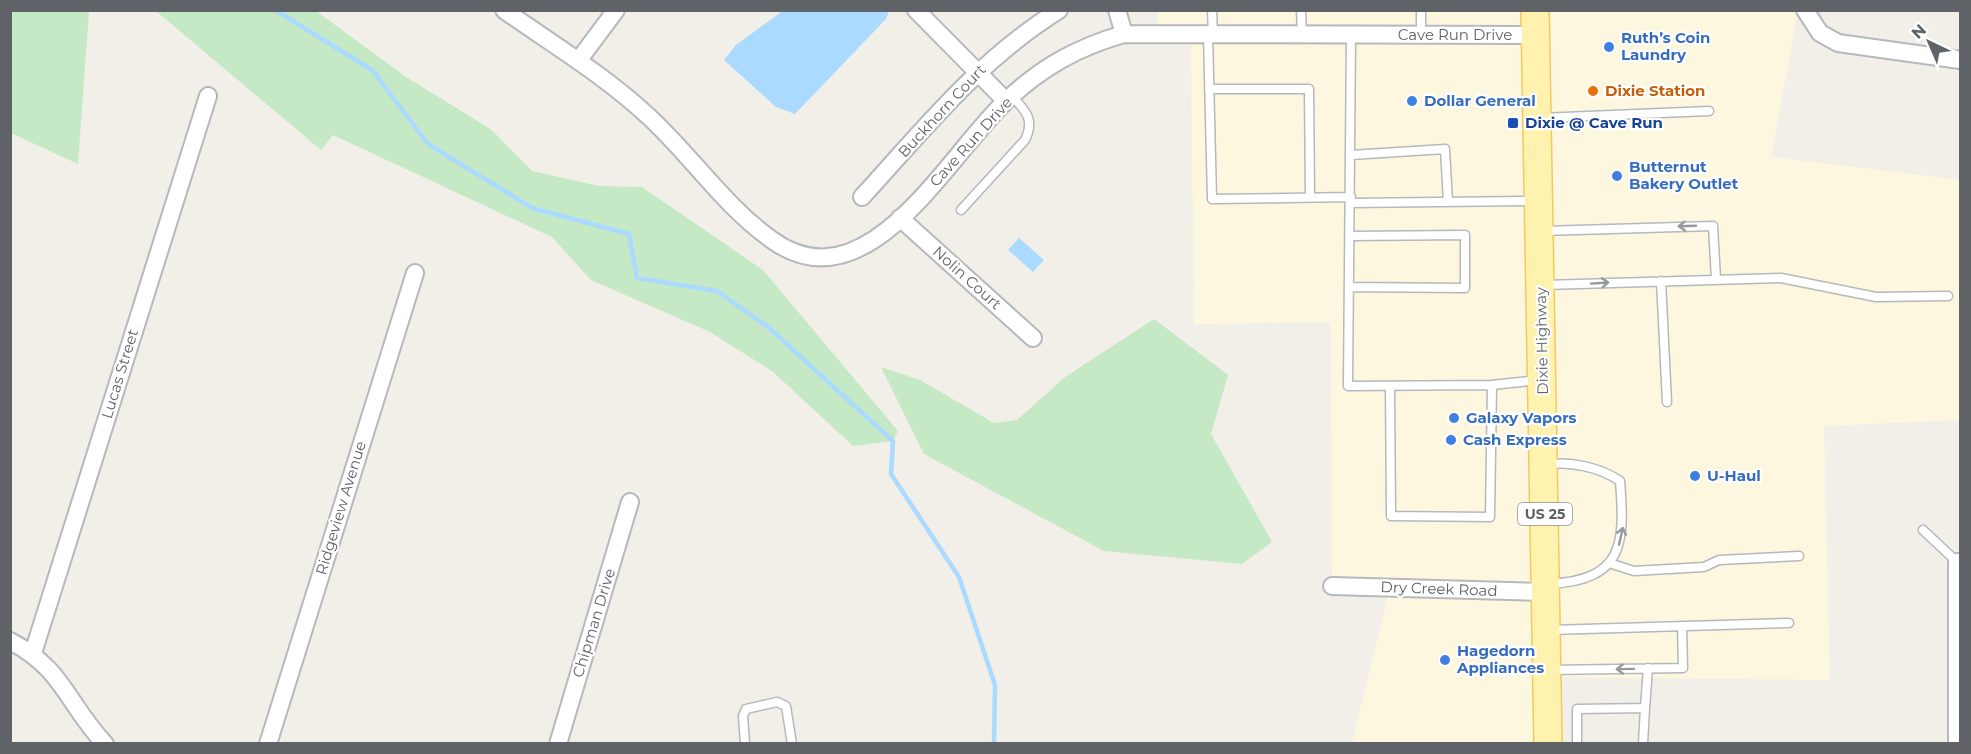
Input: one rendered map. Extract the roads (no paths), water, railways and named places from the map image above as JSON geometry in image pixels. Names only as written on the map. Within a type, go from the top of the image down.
[{"type":"main road","name":"Dixie Highway","points":[[1535,23],[1548,744]]},
{"type":"street","name":"Cave Run Drive","points":[[504,10],[578,61],[648,115],[731,203],[772,240],[795,254],[829,258],[862,249],[900,218],[1009,99],[1052,64],[1082,48],[1124,34],[1421,34],[1535,23]]},
{"type":"street","points":[[578,61],[615,10]]},
{"type":"street","points":[[916,10],[976,72],[1009,99]]},
{"type":"street","name":"Buckhorn Court","points":[[862,198],[976,72],[1031,28],[1059,10]]},
{"type":"street","points":[[1117,10],[1124,34]]},
{"type":"street","points":[[1805,10],[1820,33],[1838,43],[1960,60]]},
{"type":"street","name":"Lucas Street","points":[[33,652],[208,96]]},
{"type":"street","name":"Nolin Court","points":[[900,218],[1033,338]]},
{"type":"street","name":"Ridgeview Avenue","points":[[267,744],[415,273]]},
{"type":"street","name":"Chipman Drive","points":[[558,744],[630,502]]},
{"type":"street","points":[[1957,744],[1959,562]]},
{"type":"street","name":"Dry Creek Road","points":[[1332,586],[1546,588]]},
{"type":"street","points":[[10,641],[33,652],[53,672],[105,744]]},
{"type":"lane","points":[[1212,10],[1209,89],[1212,199],[1539,201]]},
{"type":"lane","points":[[1301,10],[1302,34]]},
{"type":"lane","points":[[1421,10],[1421,34]]},
{"type":"lane","points":[[1351,34],[1348,386],[1492,385],[1543,380]]},
{"type":"lane","points":[[1209,89],[1309,89],[1310,198]]},
{"type":"lane","points":[[961,210],[1025,140],[1031,128],[1030,118],[1009,99]]},
{"type":"lane","points":[[1537,118],[1709,111]]},
{"type":"lane","points":[[1351,155],[1445,149],[1448,202]]},
{"type":"lane","points":[[1540,231],[1713,226],[1716,279]]},
{"type":"lane","points":[[1349,287],[1465,288],[1465,235],[1350,236]]},
{"type":"lane","points":[[1541,285],[1716,279],[1799,279],[1876,297],[1948,296]]},
{"type":"lane","points":[[1661,281],[1667,402]]},
{"type":"lane","points":[[1390,386],[1391,516],[1490,517],[1492,385]]},
{"type":"lane","points":[[1544,465],[1570,464],[1612,475],[1620,481],[1624,525],[1617,552],[1602,570],[1577,583],[1546,588]]},
{"type":"lane","points":[[1923,530],[1959,562]]},
{"type":"lane","points":[[1609,563],[1634,571],[1704,567],[1719,560],[1799,556]]},
{"type":"lane","points":[[1546,630],[1789,623]]},
{"type":"lane","points":[[1547,670],[1683,668],[1682,626]]},
{"type":"lane","points":[[1643,744],[1648,669]]},
{"type":"lane","points":[[745,744],[743,716],[746,709],[777,702],[786,706],[792,744]]},
{"type":"lane","points":[[1577,744],[1577,709],[1645,708]]},
{"type":"water","points":[[784,10],[889,11],[886,19],[795,114],[776,107],[724,60],[736,45]]},
{"type":"water","points":[[1019,238],[1044,260],[1033,272],[1008,250]]},
{"type":"waterway","points":[[275,10],[372,70],[428,144],[532,208],[629,234],[637,278],[717,291],[768,327],[893,441],[891,474],[959,577],[995,685],[994,744]]},
{"type":"place","name":"Ruth’s Coin Laundry","points":[[1609,47]]},
{"type":"place","name":"Dixie Station","points":[[1593,91]]},
{"type":"place","name":"Dollar General","points":[[1412,101]]},
{"type":"place","name":"Dixie @ Cave Run","points":[[1513,123]]},
{"type":"place","name":"Butternut Bakery Outlet","points":[[1617,176]]},
{"type":"place","name":"Galaxy Vapors","points":[[1454,418]]},
{"type":"place","name":"Cash Express","points":[[1451,440]]},
{"type":"place","name":"U-Haul","points":[[1695,476]]},
{"type":"place","name":"Hagedorn Appliances","points":[[1445,660]]}]
